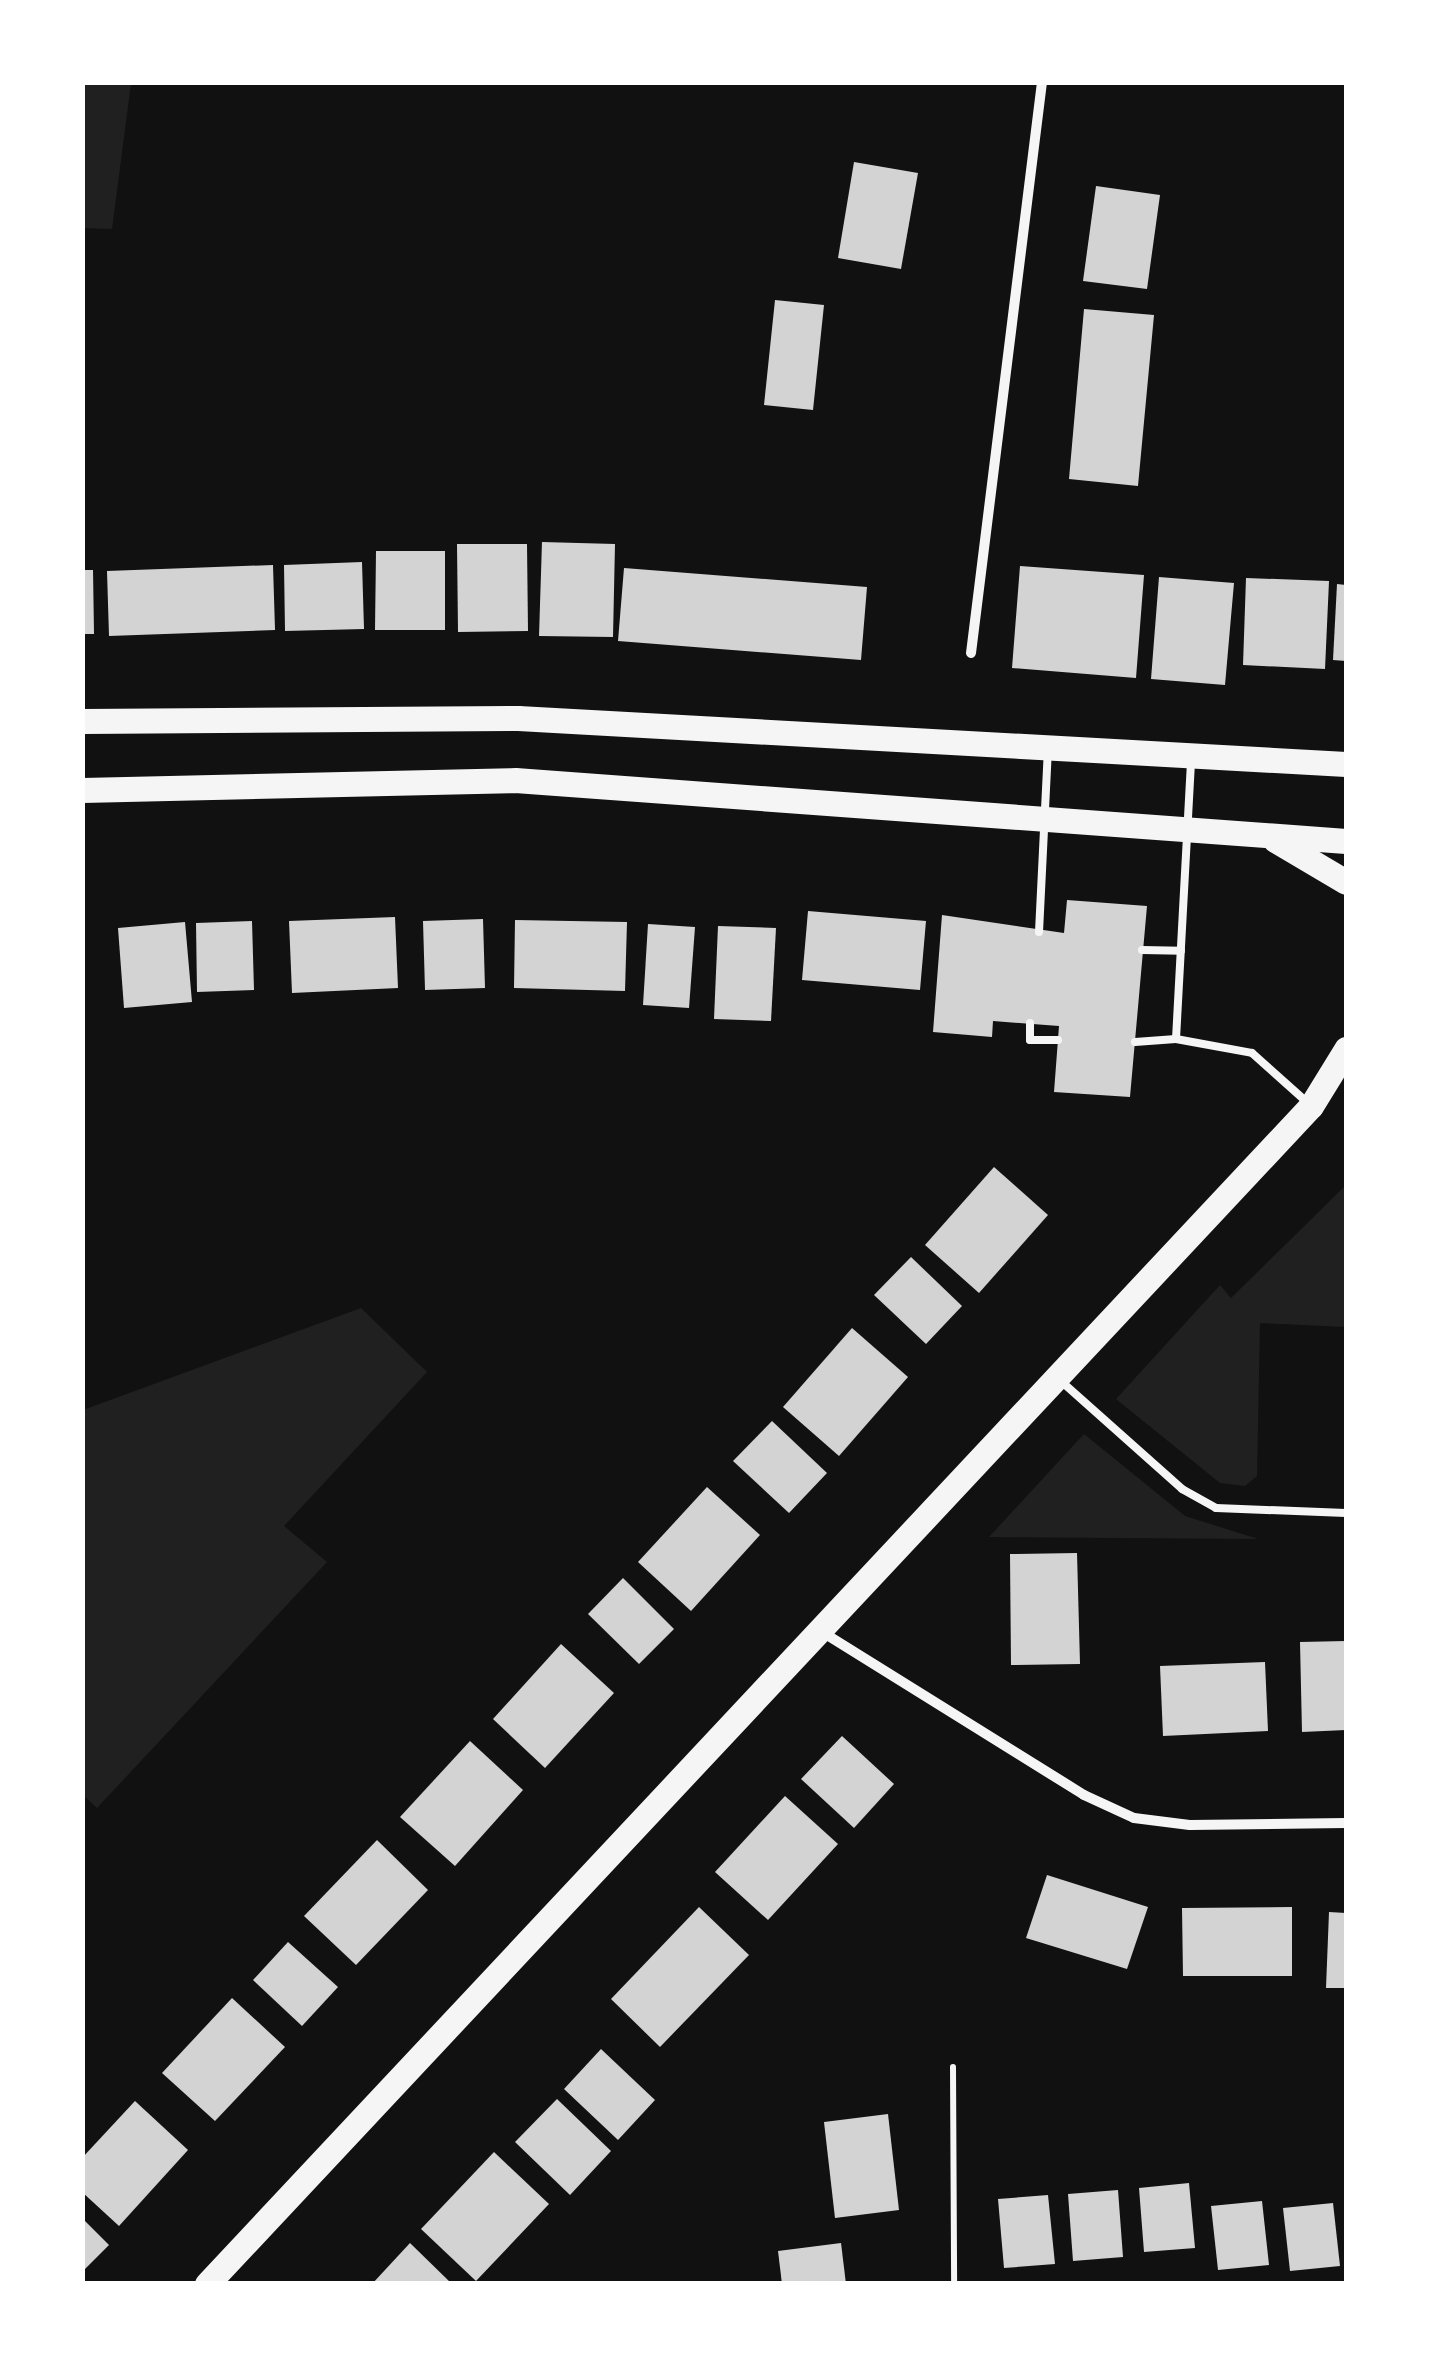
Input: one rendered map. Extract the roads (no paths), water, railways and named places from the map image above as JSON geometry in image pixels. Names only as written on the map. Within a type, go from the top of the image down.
[{"type":"main road","points":[[82,721],[518,718],[1346,764]]},
{"type":"main road","points":[[82,790],[515,780],[1346,840]]},
{"type":"main road","points":[[1257,832],[1312,857],[1346,882]]},
{"type":"main road","points":[[207,2284],[1311,1106],[1346,1049]]},
{"type":"main road","points":[[1311,1106],[1346,1082]]},
{"type":"street","points":[[971,654],[1042,82]]},
{"type":"street","points":[[818,1630],[1084,1794],[1134,1818],[1190,1824],[1346,1823]]},
{"type":"lane","points":[[1039,932],[1048,750]]},
{"type":"lane","points":[[1176,1039],[1192,754]]},
{"type":"lane","points":[[1142,950],[1181,951]]},
{"type":"lane","points":[[1030,1023],[1030,1040],[1058,1040]]},
{"type":"lane","points":[[1135,1042],[1176,1039],[1252,1053],[1311,1106]]},
{"type":"lane","points":[[1057,1376],[1182,1489],[1216,1508],[1346,1513]]}]
